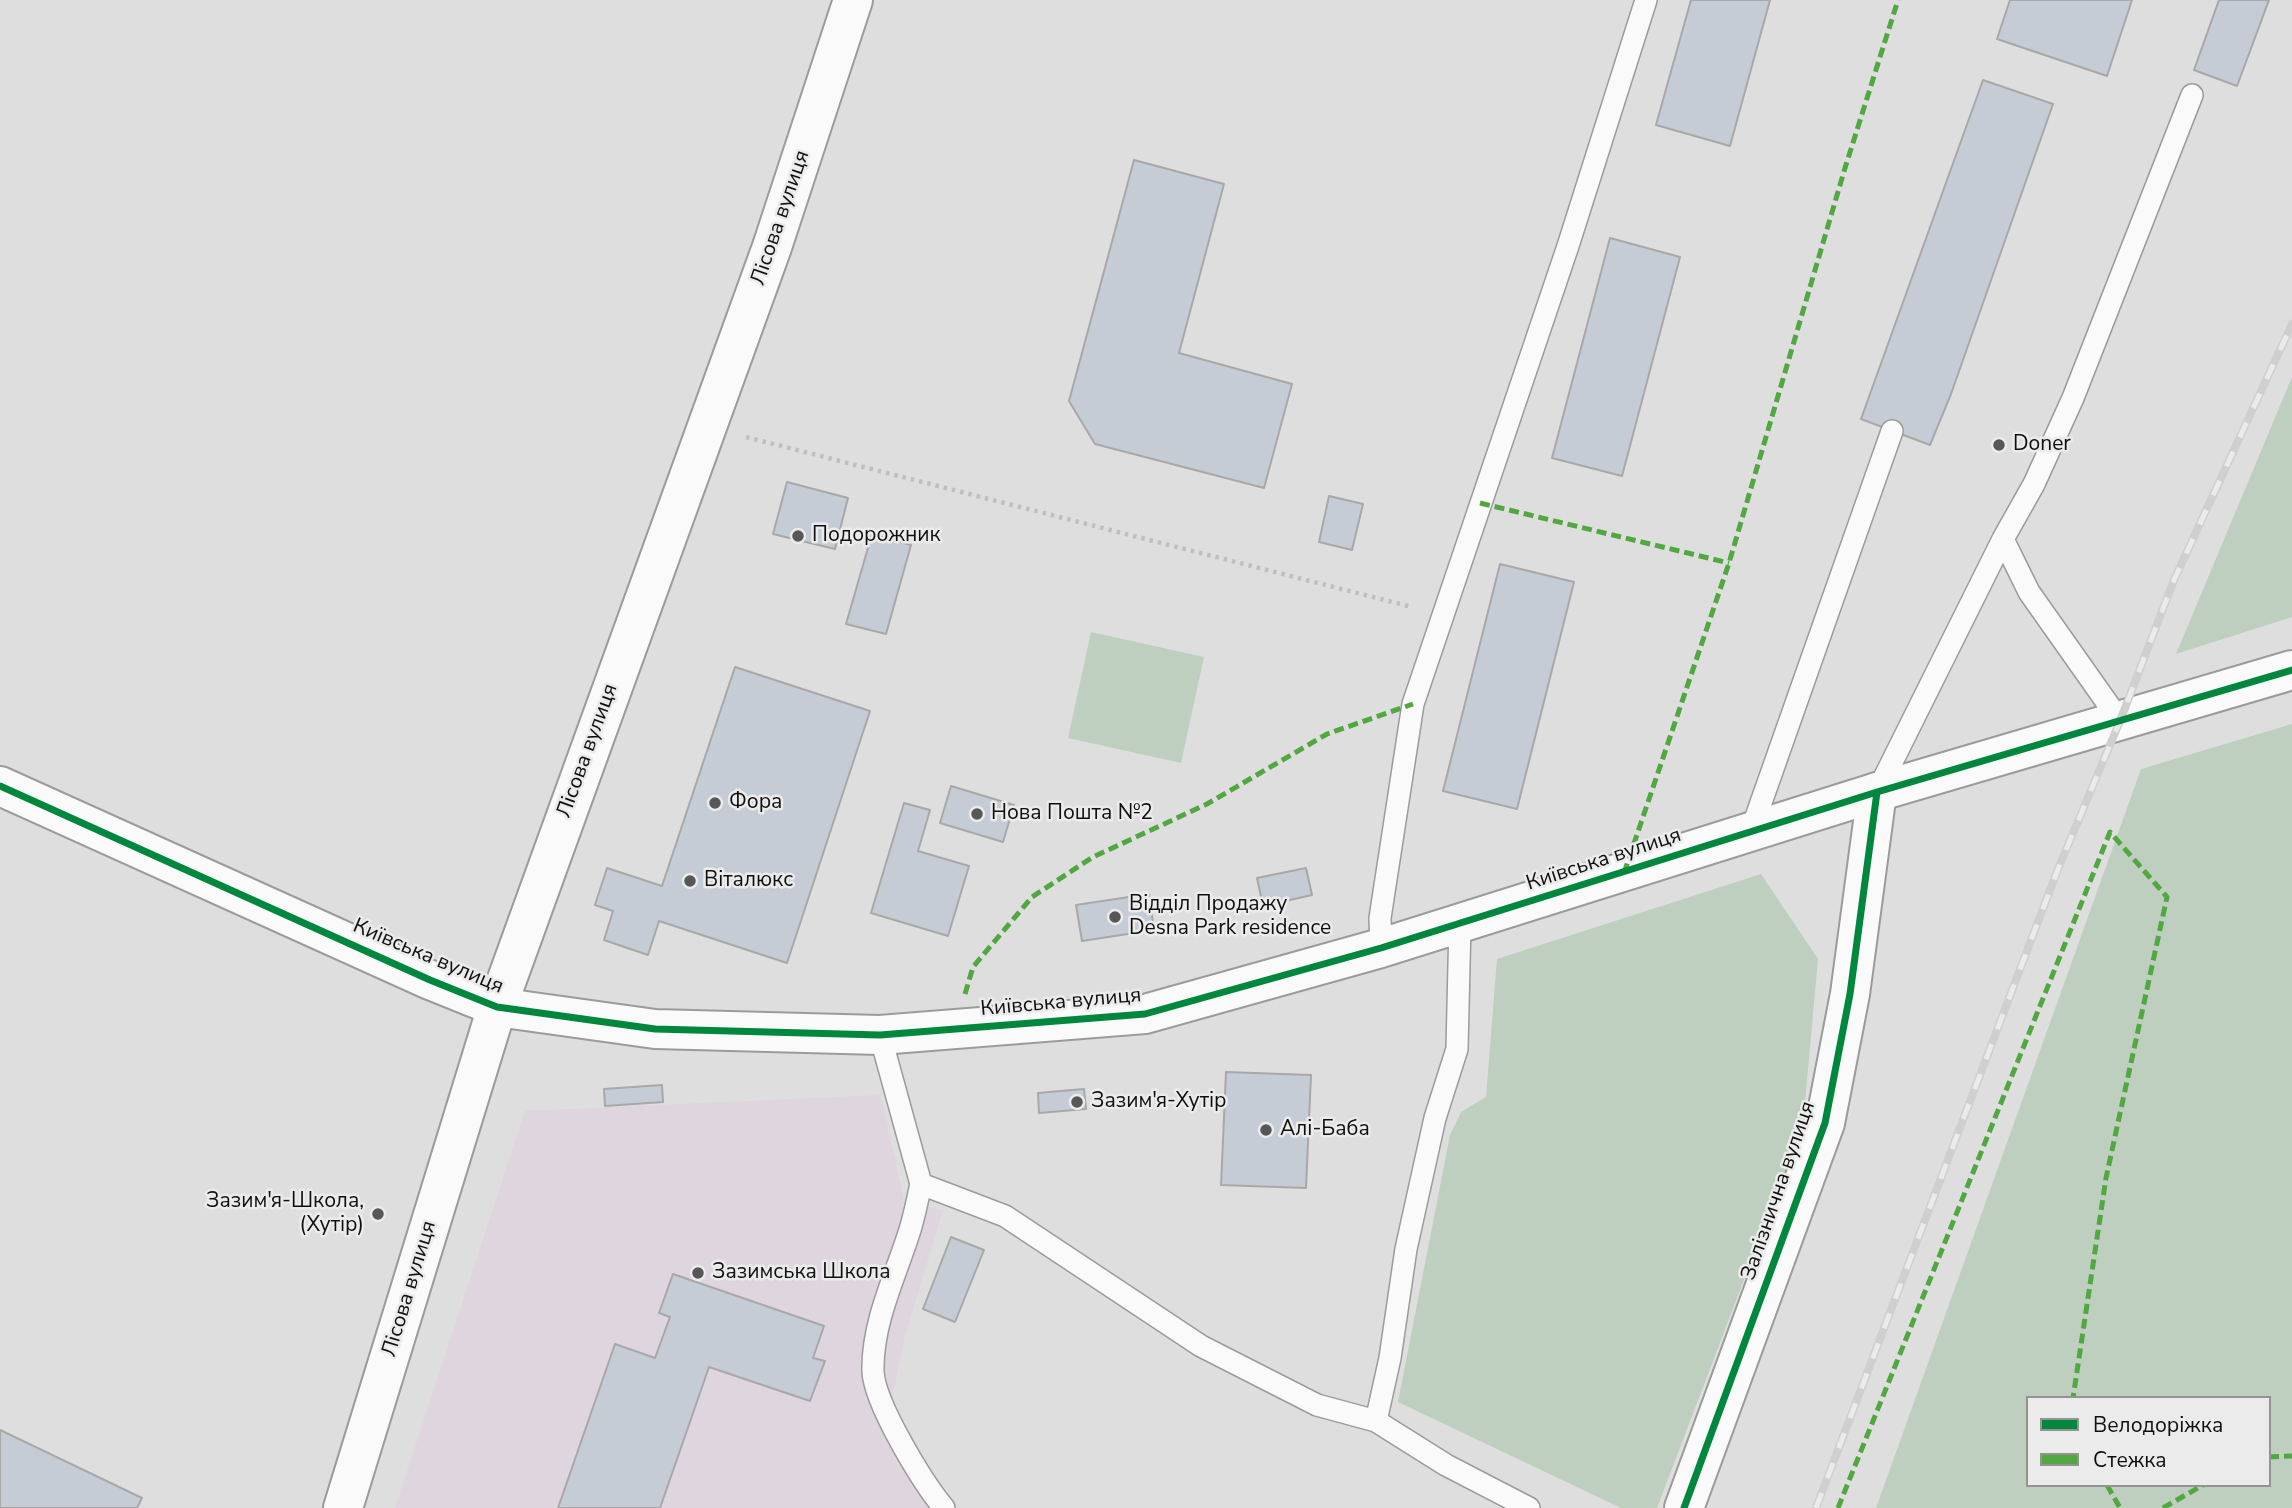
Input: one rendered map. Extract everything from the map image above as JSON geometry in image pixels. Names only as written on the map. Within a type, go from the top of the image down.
[{"type":"street","name":"Лісова вулиця","points":[[343,1508],[497,1007],[772,247],[853,0]]},
{"type":"street","name":"Київська вулиця","points":[[0,786],[430,980],[497,1007],[655,1029],[880,1035],[1145,1014],[1381,948],[1877,792],[2292,670]]},
{"type":"street","name":"Залізнична вулиця","points":[[1684,1508],[1825,1123],[1850,994],[1877,792]]},
{"type":"lane","points":[[1381,948],[1380,918],[1413,704],[1567,246],[1646,0]]},
{"type":"lane","points":[[1877,792],[2003,539],[2034,484],[2073,398],[2192,95]]},
{"type":"lane","points":[[1751,831],[1892,431]]},
{"type":"lane","points":[[2003,539],[2029,592],[2120,721]]},
{"type":"lane","points":[[1376,1421],[1390,1358],[1408,1236],[1434,1118],[1457,1049],[1460,923]]},
{"type":"lane","points":[[880,1035],[921,1184],[909,1233],[877,1329],[873,1373],[886,1412],[929,1491],[944,1508]]},
{"type":"lane","points":[[921,1184],[1005,1216],[1201,1346],[1317,1405],[1376,1421],[1446,1465],[1529,1508]]},
{"type":"path","points":[[708,427],[1442,614]]},
{"type":"shaded area","name":"Зазимська Школа","points":[[881,1095],[904,1201],[943,1210],[905,1336],[891,1403],[930,1508],[395,1508],[525,1111]]},
{"type":"green space","points":[[2292,377],[2292,617],[2176,654]]},
{"type":"green space","points":[[1091,632],[1204,657],[1181,763],[1068,738]]},
{"type":"green space","points":[[2292,724],[2292,1508],[1876,1508],[2141,769]]},
{"type":"green space","points":[[1761,874],[1818,959],[1803,1125],[1657,1508],[1621,1508],[1398,1402],[1450,1135],[1461,1112],[1486,1097],[1497,959]]},
{"type":"building","points":[[1691,0],[1770,0],[1730,146],[1656,125]]},
{"type":"building","points":[[2010,0],[2132,0],[2107,76],[1997,39]]},
{"type":"building","points":[[2219,0],[2269,0],[2237,86],[2194,70]]},
{"type":"building","points":[[1983,80],[2053,104],[1951,394],[1930,445],[1861,419]]},
{"type":"building","points":[[1134,160],[1224,184],[1179,353],[1292,384],[1264,488],[1095,444],[1069,401]]},
{"type":"building","points":[[1610,238],[1680,257],[1622,476],[1552,458]]},
{"type":"building","points":[[787,482],[848,498],[835,549],[773,534]]},
{"type":"building","points":[[1329,496],[1363,504],[1352,550],[1319,542]]},
{"type":"building","points":[[872,534],[911,545],[886,634],[846,624]]},
{"type":"building","points":[[1500,564],[1574,582],[1517,809],[1443,791]]},
{"type":"building","points":[[735,667],[870,711],[787,963],[659,921],[648,955],[604,940],[613,911],[595,905],[607,868],[662,886]]},
{"type":"building","name":"Нова Пошта №2","points":[[951,786],[1014,805],[1003,842],[940,823]]},
{"type":"building","points":[[904,803],[930,810],[918,851],[969,866],[948,936],[871,913]]},
{"type":"building","points":[[1306,868],[1312,895],[1263,906],[1257,878]]},
{"type":"building","name":"Відділ Продажу Desna Park residence","points":[[1149,894],[1154,930],[1082,941],[1076,905]]},
{"type":"building","name":"Алі-Баба","points":[[1226,1072],[1311,1075],[1306,1188],[1221,1185]]},
{"type":"building","points":[[662,1085],[663,1102],[605,1106],[604,1089]]},
{"type":"building","points":[[1084,1089],[1086,1109],[1039,1113],[1038,1093]]},
{"type":"building","points":[[951,1237],[984,1250],[955,1322],[923,1309]]},
{"type":"building","points":[[673,1274],[824,1326],[813,1358],[825,1361],[810,1401],[709,1367],[660,1508],[558,1508],[615,1344],[655,1358],[670,1317],[659,1313]]},
{"type":"building","points":[[0,1430],[142,1498],[137,1508],[0,1508]]},
{"type":"railway","points":[[1816,1508],[2058,869],[2120,721],[2174,580],[2292,324]]},
{"type":"marked path","points":[[1624,873],[1729,563],[1845,168],[1898,0]]},
{"type":"marked path","points":[[1480,503],[1729,563]]},
{"type":"marked path","points":[[965,994],[973,967],[1032,897],[1093,857],[1207,804],[1327,734],[1413,704]]},
{"type":"marked path","points":[[1838,1508],[2110,832],[2167,897],[2106,1178],[2073,1396]]},
{"type":"marked path","points":[[2271,1457],[2292,1456]]},
{"type":"marked path","points":[[2108,1487],[2120,1508]]},
{"type":"marked path","points":[[2163,1508],[2200,1487]]},
{"type":"cycle path","points":[[0,786],[430,980],[497,1007],[655,1029],[880,1035],[1145,1014],[1381,948],[1877,792],[2292,670]]},
{"type":"cycle path","points":[[1684,1508],[1825,1123],[1850,994],[1877,792]]},
{"type":"place","name":"Doner","points":[[1999,445]]},
{"type":"place","name":"Подорожник","points":[[798,536]]},
{"type":"place","name":"Фора","points":[[715,803]]},
{"type":"place","name":"Нова Пошта №2","points":[[977,814]]},
{"type":"place","name":"Віталюкс","points":[[690,881]]},
{"type":"place","name":"Відділ Продажу Desna Park residence","points":[[1115,917]]},
{"type":"place","name":"Зазим'я-Хутір","points":[[1077,1102]]},
{"type":"place","name":"Алі-Баба","points":[[1266,1130]]},
{"type":"place","name":"Зазим'я-Школа, (Хутір)","points":[[378,1214]]},
{"type":"place","name":"Зазимська Школа","points":[[698,1273]]}]
